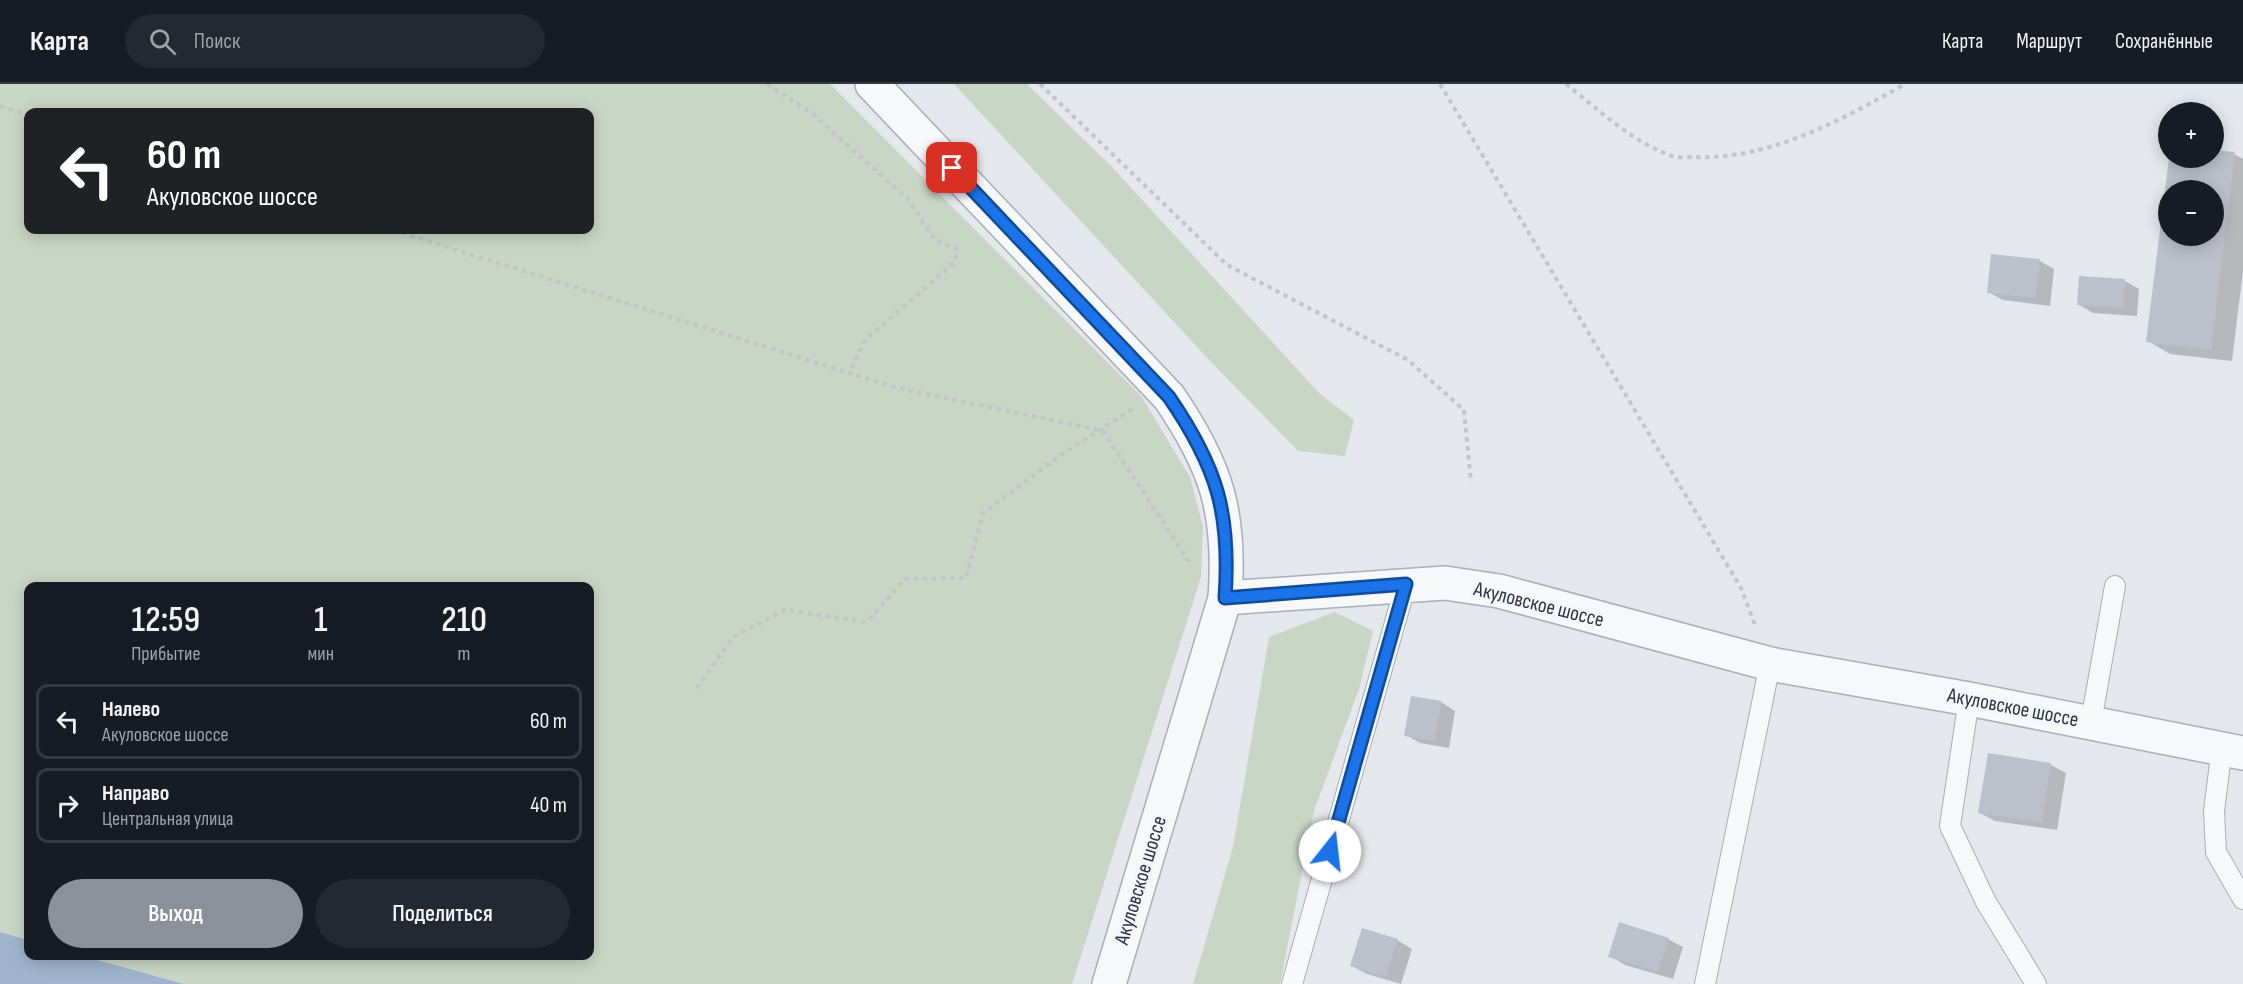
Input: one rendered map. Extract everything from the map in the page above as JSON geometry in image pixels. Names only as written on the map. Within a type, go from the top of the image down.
[{"type":"street","points":[[872,84],[1165,393],[1188,424],[1211,470],[1223,510],[1228,552],[1225,598]]},
{"type":"street","name":"Акуловское шоссе","points":[[1109,984],[1225,598],[1445,583],[1499,591],[1770,664],[1969,699],[2232,750]]},
{"type":"lane","points":[[1292,984],[1406,584]]},
{"type":"lane","points":[[2091,722],[2115,586]]},
{"type":"lane","points":[[1705,984],[1770,664]]},
{"type":"lane","points":[[1969,699],[1950,826],[1986,902],[2036,984]]},
{"type":"lane","points":[[2232,750],[2214,811],[2216,852],[2243,899]]},
{"type":"path","points":[[767,84],[813,114],[908,199],[934,240],[957,249],[955,262],[866,339],[849,373]]},
{"type":"path","points":[[1040,84],[1227,265],[1408,360],[1464,410],[1471,482]]},
{"type":"path","points":[[1440,84],[1741,588],[1770,664]]},
{"type":"path","points":[[1566,84],[1639,141],[1674,156],[1715,158],[1771,147],[1851,115],[1905,84]]},
{"type":"path","points":[[0,106],[24,114]]},
{"type":"path","points":[[406,234],[894,387],[1102,431],[1197,574]]},
{"type":"path","points":[[697,688],[733,637],[785,610],[867,622],[905,579],[966,578],[983,513],[1058,457],[1102,431],[1140,404]]},
{"type":"green space","points":[[0,84],[830,84],[1141,396],[1190,477],[1203,527],[1201,577],[1072,984],[184,984],[97,960],[594,960],[594,582],[24,582],[24,939],[0,932]]},
{"type":"green space","points":[[954,84],[1027,84],[1112,167],[1320,394],[1354,420],[1345,456],[1298,451],[1212,363]]},
{"type":"green space","points":[[1335,612],[1373,631],[1359,689],[1314,811],[1280,984],[1193,984],[1233,847],[1269,637]]},
{"type":"water","points":[[0,932],[24,939],[24,960],[97,960],[184,984],[0,984]]},
{"type":"building","points":[[2224,151],[2235,152],[2224,243],[2224,180],[2166,180],[2168,168],[2224,168]]},
{"type":"building","points":[[2158,246],[2224,246],[2211,350],[2146,342]]},
{"type":"building","points":[[1991,254],[2040,259],[2036,298],[1987,293]]},
{"type":"building","points":[[2079,276],[2125,279],[2123,308],[2077,305]]},
{"type":"building","points":[[1411,696],[1441,701],[1435,741],[1404,736]]},
{"type":"building","points":[[1988,753],[2051,763],[2042,823],[1978,813]]},
{"type":"building","points":[[1619,922],[1669,938],[1658,972],[1608,957]]},
{"type":"building","points":[[1362,928],[1398,939],[1386,977],[1350,966]]},
{"type":"route","points":[[952,168],[1169,397],[1194,433],[1211,470],[1223,510],[1228,552],[1225,598],[1406,584],[1330,851]]}]
